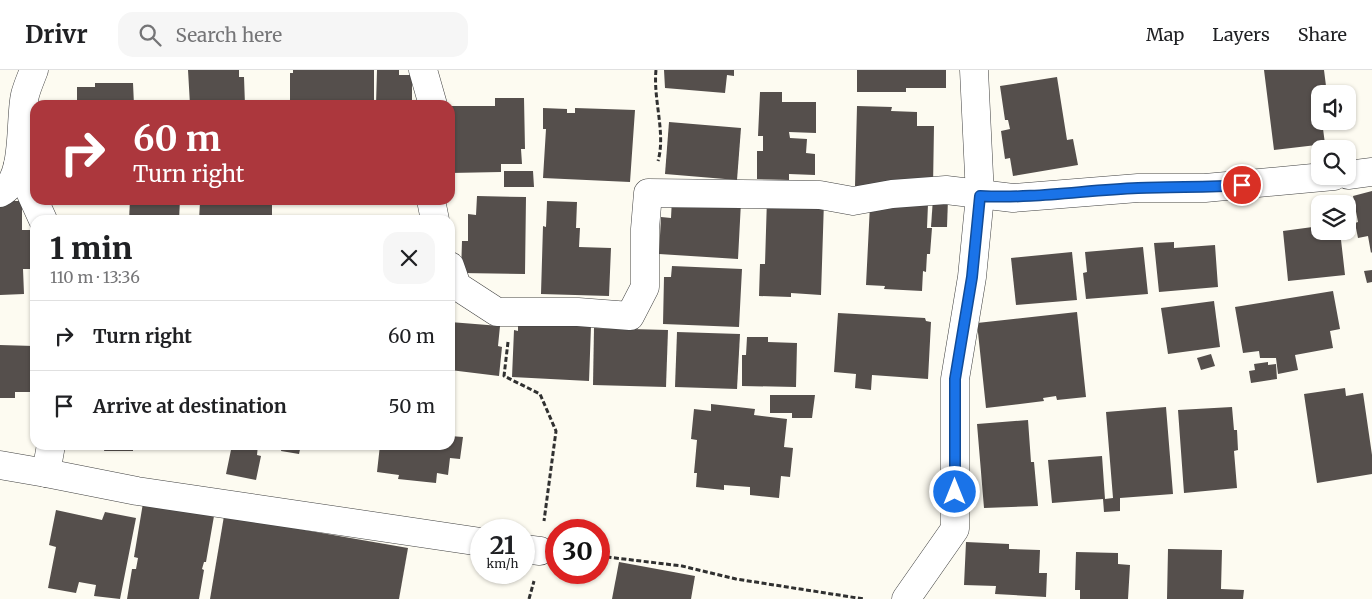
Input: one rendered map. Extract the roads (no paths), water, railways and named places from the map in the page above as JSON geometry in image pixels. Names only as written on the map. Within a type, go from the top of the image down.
[{"type":"street","points":[[0,193],[11,183],[18,165],[25,95],[34,70]]},
{"type":"street","points":[[423,70],[432,100]]},
{"type":"street","points":[[906,599],[955,530],[955,379],[972,277],[980,196],[974,70]]},
{"type":"street","points":[[18,165],[30,191]]},
{"type":"street","points":[[1356,174],[1372,172]]},
{"type":"street","points":[[455,280],[457,286],[497,312],[578,312],[630,316],[645,287],[644,229],[648,193],[820,195],[853,201],[892,194],[946,190],[980,196],[1013,198],[1138,188],[1205,188],[1311,178]]},
{"type":"street","points":[[46,473],[50,450]]},
{"type":"street","points":[[0,466],[137,491],[470,540]]}]
